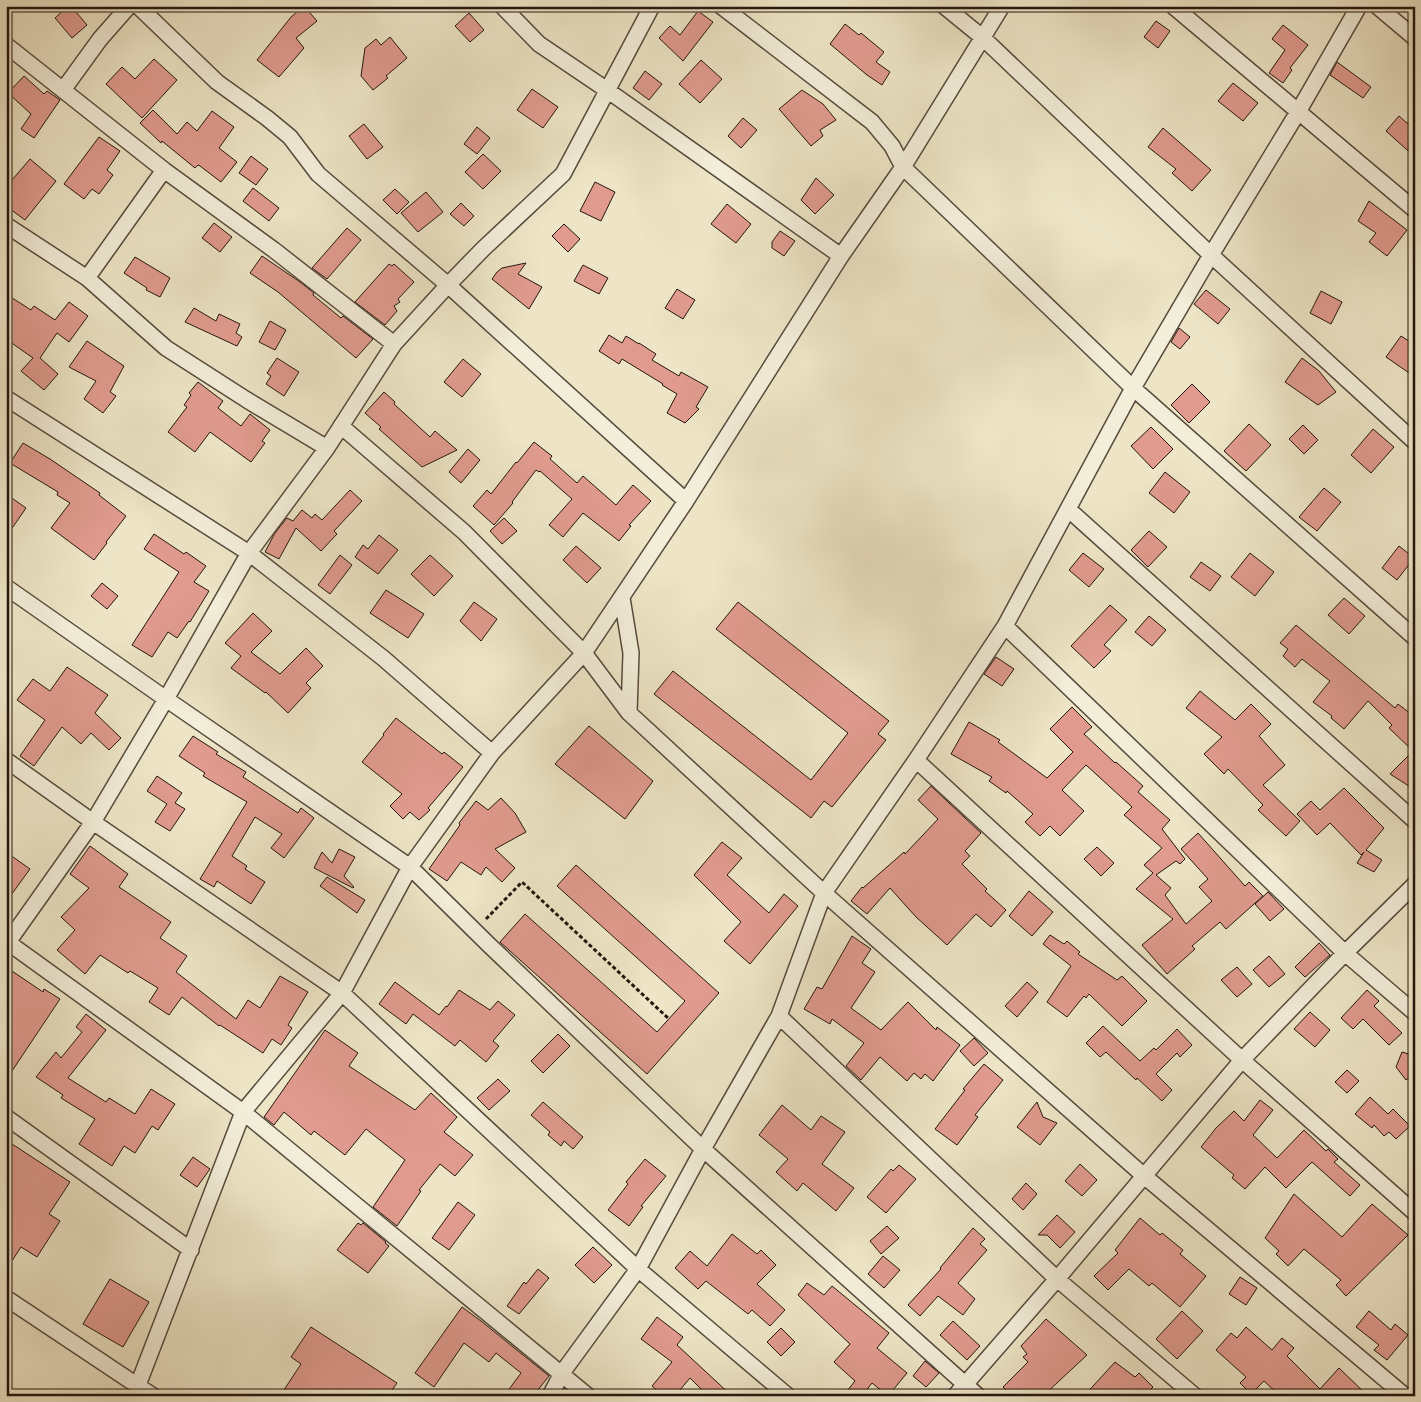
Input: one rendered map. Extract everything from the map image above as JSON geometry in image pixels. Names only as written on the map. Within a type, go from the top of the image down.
[{"type":"street","points":[[63,90],[100,40],[129,6]]},
{"type":"street","points":[[502,6],[539,44],[841,256]]},
{"type":"street","points":[[588,1396],[243,1112],[7,943],[92,822],[166,698],[249,552],[327,448],[394,344],[483,249],[563,174],[652,6]]},
{"type":"street","points":[[721,6],[872,122],[892,146],[903,167],[1133,388],[1415,638]]},
{"type":"street","points":[[944,6],[982,38],[1211,255],[1415,442]]},
{"type":"street","points":[[138,1385],[243,1112],[342,993],[410,867],[492,753],[584,653],[622,598],[686,501],[841,256],[903,167],[1002,6]]},
{"type":"street","points":[[1173,6],[1415,210]]},
{"type":"street","points":[[550,1396],[562,1373],[638,1269],[703,1149],[779,1016],[824,893],[916,760],[1005,626],[1133,388],[1359,6]]},
{"type":"street","points":[[1377,6],[1415,38]]},
{"type":"street","points":[[148,9],[217,82],[290,137],[318,174],[448,285],[686,501]]},
{"type":"street","points":[[6,45],[164,170],[274,250],[394,344]]},
{"type":"street","points":[[87,278],[164,170]]},
{"type":"street","points":[[6,225],[87,278],[166,348],[327,448]]},
{"type":"street","points":[[6,398],[249,552],[383,658],[492,753]]},
{"type":"street","points":[[341,426],[464,532],[584,653],[629,713],[824,893],[1143,1175],[1405,1396]]},
{"type":"street","points":[[1068,509],[1415,822]]},
{"type":"street","points":[[6,587],[410,867],[703,1149],[960,1390],[978,1396]]},
{"type":"street","points":[[622,598],[630,653],[629,713]]},
{"type":"street","points":[[1005,626],[1345,953],[1415,1013]]},
{"type":"street","points":[[6,760],[92,822],[342,993],[638,1269],[788,1396]]},
{"type":"street","points":[[916,760],[1242,1060],[1415,1213]]},
{"type":"street","points":[[960,1390],[1242,1060],[1345,953],[1415,884]]},
{"type":"street","points":[[779,1016],[1057,1278],[1195,1396]]},
{"type":"street","points":[[6,1117],[190,1250]]},
{"type":"street","points":[[6,1298],[153,1396]]},
{"type":"path","points":[[476,931],[522,882],[669,1019]]},
{"type":"building","points":[[68,6],[71,6],[87,25],[72,38],[55,18]]},
{"type":"building","points":[[304,6],[317,21],[296,38],[304,48],[279,77],[257,60],[291,17]]},
{"type":"building","points":[[698,11],[713,22],[683,61],[659,38],[670,26],[680,35]]},
{"type":"building","points":[[469,13],[484,30],[470,42],[455,26]]},
{"type":"building","points":[[1156,21],[1170,31],[1158,48],[1144,37]]},
{"type":"building","points":[[845,24],[859,35],[861,33],[884,52],[876,62],[890,72],[882,85],[830,44]]},
{"type":"building","points":[[1283,25],[1308,45],[1290,68],[1292,70],[1283,83],[1269,73],[1285,50],[1272,39]]},
{"type":"building","points":[[390,37],[407,58],[386,76],[388,78],[373,90],[361,76],[365,48],[376,39],[381,45]]},
{"type":"building","points":[[154,59],[177,80],[142,118],[106,84],[122,67],[135,79]]},
{"type":"building","points":[[701,60],[722,79],[700,103],[679,84]]},
{"type":"building","points":[[1337,62],[1371,87],[1363,98],[1330,75]]},
{"type":"building","points":[[645,71],[662,84],[649,100],[633,88]]},
{"type":"building","points":[[24,76],[44,94],[47,91],[60,100],[34,138],[21,129],[31,114],[8,93]]},
{"type":"building","points":[[1233,83],[1258,103],[1243,121],[1218,101]]},
{"type":"building","points":[[532,89],[558,107],[543,128],[517,110]]},
{"type":"building","points":[[802,90],[823,104],[836,120],[820,130],[823,136],[811,146],[779,109]]},
{"type":"building","points":[[153,110],[177,134],[187,122],[197,131],[212,111],[234,127],[219,148],[237,162],[221,182],[200,166],[198,165],[195,168],[162,141],[161,143],[140,123]]},
{"type":"building","points":[[1399,116],[1415,130],[1415,157],[1386,131]]},
{"type":"building","points":[[743,118],[757,130],[741,148],[728,136]]},
{"type":"building","points":[[364,124],[383,147],[367,159],[349,136]]},
{"type":"building","points":[[477,127],[490,138],[477,154],[464,144]]},
{"type":"building","points":[[1163,128],[1211,170],[1192,191],[1172,173],[1176,169],[1148,147]]},
{"type":"building","points":[[99,137],[120,151],[107,170],[113,175],[99,194],[92,189],[84,199],[64,184]]},
{"type":"building","points":[[483,154],[501,171],[483,189],[465,172]]},
{"type":"building","points":[[251,156],[268,169],[256,185],[239,173]]},
{"type":"building","points":[[30,159],[56,181],[25,220],[6,206],[6,187]]},
{"type":"building","points":[[816,178],[834,195],[815,214],[801,200]]},
{"type":"building","points":[[595,182],[615,192],[601,221],[580,211]]},
{"type":"building","points":[[253,188],[279,208],[269,221],[243,201]]},
{"type":"building","points":[[395,189],[409,202],[397,214],[383,200]]},
{"type":"building","points":[[426,192],[443,212],[418,232],[401,213]]},
{"type":"building","points":[[1369,201],[1407,230],[1387,256],[1369,242],[1376,233],[1358,221]]},
{"type":"building","points":[[461,203],[474,216],[464,226],[450,214]]},
{"type":"building","points":[[727,204],[751,224],[736,243],[711,224]]},
{"type":"building","points":[[214,223],[232,237],[220,252],[202,238]]},
{"type":"building","points":[[564,224],[580,239],[568,252],[552,236]]},
{"type":"building","points":[[347,228],[361,240],[327,279],[312,268]]},
{"type":"building","points":[[780,231],[795,241],[784,256],[772,248],[772,242]]},
{"type":"building","points":[[262,256],[300,282],[341,318],[343,316],[373,339],[356,358],[278,292],[250,273]]},
{"type":"building","points":[[135,257],[170,278],[160,297],[146,290],[147,288],[124,273]]},
{"type":"building","points":[[526,263],[518,274],[542,287],[529,309],[492,279],[502,268]]},
{"type":"building","points":[[389,264],[392,266],[394,264],[414,282],[398,299],[400,302],[394,306],[397,311],[385,325],[355,302]]},
{"type":"building","points":[[583,265],[608,278],[599,294],[574,281]]},
{"type":"building","points":[[677,289],[695,300],[683,319],[665,308]]},
{"type":"building","points":[[1206,290],[1230,309],[1218,324],[1194,304]]},
{"type":"building","points":[[1321,291],[1342,302],[1331,324],[1310,313]]},
{"type":"building","points":[[6,294],[31,310],[34,306],[55,320],[69,302],[88,316],[69,342],[57,333],[40,358],[58,374],[44,390],[21,371],[33,358],[6,339]]},
{"type":"building","points":[[194,308],[216,321],[219,314],[240,324],[236,333],[242,337],[237,346],[185,322]]},
{"type":"building","points":[[270,321],[286,330],[275,350],[259,342]]},
{"type":"building","points":[[1179,328],[1190,337],[1180,349],[1171,342]]},
{"type":"building","points":[[609,335],[622,343],[626,336],[656,354],[652,360],[679,376],[681,372],[708,387],[696,407],[699,409],[685,423],[667,413],[677,394],[622,359],[619,364],[599,351]]},
{"type":"building","points":[[1401,336],[1415,345],[1415,377],[1386,357]]},
{"type":"building","points":[[87,341],[124,366],[110,392],[116,396],[103,413],[84,399],[96,381],[69,367]]},
{"type":"building","points":[[277,358],[299,372],[284,396],[266,384],[271,376],[267,373]]},
{"type":"building","points":[[1302,358],[1319,371],[1336,392],[1318,405],[1285,382]]},
{"type":"building","points":[[463,359],[481,374],[462,397],[444,382]]},
{"type":"building","points":[[198,382],[223,401],[218,408],[241,426],[250,414],[270,430],[262,441],[265,443],[251,462],[210,432],[195,452],[168,432],[187,407],[184,405],[191,395],[189,393]]},
{"type":"building","points":[[1192,384],[1210,402],[1189,423],[1171,405]]},
{"type":"building","points":[[384,392],[395,402],[394,404],[430,437],[435,431],[457,450],[422,467],[379,429],[381,427],[365,413]]},
{"type":"building","points":[[1249,424],[1271,445],[1246,471],[1224,451]]},
{"type":"building","points":[[1303,425],[1318,440],[1304,454],[1289,439]]},
{"type":"building","points":[[1151,427],[1173,449],[1153,469],[1131,446]]},
{"type":"building","points":[[1373,429],[1394,447],[1371,473],[1351,455]]},
{"type":"building","points":[[534,442],[552,456],[550,459],[577,483],[583,476],[616,505],[633,485],[651,501],[629,525],[631,526],[619,541],[583,513],[563,537],[549,525],[572,499],[540,471],[536,470],[513,503],[494,525],[473,506],[487,490],[491,494]]},
{"type":"building","points":[[23,443],[100,493],[99,495],[126,516],[94,560],[51,528],[70,503],[57,495],[58,492],[10,463]]},
{"type":"building","points":[[468,449],[480,460],[461,483],[449,472]]},
{"type":"building","points":[[1165,472],[1190,492],[1174,513],[1149,493]]},
{"type":"building","points":[[1324,488],[1341,502],[1317,531],[1299,517]]},
{"type":"building","points":[[350,490],[362,501],[334,531],[337,534],[321,551],[296,528],[279,559],[265,552],[275,533],[287,518],[293,521],[302,510],[312,518],[315,514],[322,520]]},
{"type":"building","points":[[6,494],[26,508],[6,537]]},
{"type":"building","points":[[504,518],[517,531],[502,544],[490,531]]},
{"type":"building","points":[[1149,531],[1167,547],[1148,567],[1131,550]]},
{"type":"building","points":[[154,534],[206,566],[194,582],[209,591],[190,622],[177,638],[168,632],[152,657],[132,645],[179,572],[144,549]]},
{"type":"building","points":[[379,535],[398,550],[378,574],[355,557],[363,545],[368,549]]},
{"type":"building","points":[[576,546],[601,568],[587,583],[563,560]]},
{"type":"building","points":[[1399,546],[1414,558],[1397,580],[1382,568]]},
{"type":"building","points":[[1083,553],[1104,569],[1089,587],[1069,570]]},
{"type":"building","points":[[1250,553],[1274,572],[1255,596],[1231,577]]},
{"type":"building","points":[[340,555],[352,565],[330,594],[318,585]]},
{"type":"building","points":[[430,555],[453,576],[434,596],[411,574]]},
{"type":"building","points":[[1201,562],[1221,576],[1210,591],[1190,577]]},
{"type":"building","points":[[102,583],[118,596],[107,609],[91,596]]},
{"type":"building","points":[[386,590],[424,614],[408,638],[370,613]]},
{"type":"building","points":[[1344,598],[1365,616],[1349,634],[1328,615]]},
{"type":"building","points":[[474,602],[497,619],[481,641],[460,621]]},
{"type":"building","points":[[738,602],[889,721],[878,734],[886,740],[832,807],[824,801],[811,818],[654,694],[673,671],[811,780],[848,733],[716,629]]},
{"type":"building","points":[[1110,605],[1127,620],[1104,645],[1111,651],[1094,668],[1071,646]]},
{"type":"building","points":[[253,613],[272,631],[251,652],[280,674],[306,648],[323,666],[306,683],[311,688],[288,713],[266,692],[231,668],[241,656],[225,643]]},
{"type":"building","points":[[1149,616],[1166,630],[1152,646],[1135,632]]},
{"type":"building","points":[[1296,625],[1395,708],[1398,704],[1415,717],[1415,790],[1390,774],[1413,751],[1389,728],[1392,725],[1368,701],[1344,729],[1331,718],[1332,716],[1313,702],[1330,681],[1302,659],[1295,667],[1283,656],[1288,649],[1280,643]]},
{"type":"building","points":[[996,657],[1014,669],[1002,686],[984,674]]},
{"type":"building","points":[[67,667],[108,695],[95,713],[121,738],[109,750],[91,733],[81,744],[62,727],[34,766],[20,756],[45,720],[17,700],[33,679],[50,691]]},
{"type":"building","points":[[1200,691],[1235,720],[1251,704],[1271,724],[1259,736],[1285,765],[1263,785],[1300,821],[1286,836],[1258,810],[1263,805],[1228,769],[1224,774],[1204,754],[1222,737],[1186,708]]},
{"type":"building","points":[[1072,707],[1092,727],[1084,734],[1143,786],[1138,792],[1170,820],[1162,829],[1185,859],[1180,864],[1176,861],[1156,875],[1171,888],[1165,895],[1186,924],[1212,901],[1199,887],[1208,879],[1181,849],[1198,833],[1245,886],[1249,882],[1263,896],[1226,929],[1220,922],[1192,946],[1195,949],[1167,974],[1142,945],[1173,919],[1136,889],[1153,873],[1144,865],[1162,848],[1124,815],[1132,807],[1086,765],[1062,790],[1084,811],[1060,836],[1050,826],[1040,836],[1025,822],[1033,814],[1007,791],[1006,793],[989,781],[992,777],[951,754],[969,722],[1000,740],[998,742],[1047,778],[1073,752],[1050,729]]},
{"type":"building","points":[[396,718],[442,754],[444,752],[463,767],[428,808],[430,810],[419,820],[410,812],[403,819],[390,806],[402,794],[362,762]]},
{"type":"building","points":[[589,726],[653,781],[625,819],[555,764]]},
{"type":"building","points":[[193,736],[218,752],[216,754],[246,772],[243,777],[298,813],[301,808],[314,818],[284,858],[271,848],[282,834],[255,817],[232,856],[247,866],[245,869],[265,882],[251,904],[217,881],[214,887],[200,879],[247,802],[203,776],[205,773],[179,756]]},
{"type":"building","points":[[157,776],[182,793],[175,803],[185,809],[170,831],[155,822],[167,804],[147,791]]},
{"type":"building","points":[[931,786],[981,833],[965,851],[970,856],[962,864],[987,889],[985,891],[1006,910],[991,927],[976,914],[947,945],[916,917],[890,888],[867,914],[851,901],[862,887],[904,852],[905,854],[938,819],[918,800]]},
{"type":"building","points":[[1344,788],[1384,828],[1366,850],[1382,860],[1374,872],[1357,863],[1364,852],[1361,855],[1330,823],[1317,835],[1297,814],[1311,801],[1320,810]]},
{"type":"building","points":[[501,798],[515,813],[526,832],[495,849],[515,868],[502,882],[486,867],[481,875],[461,862],[447,881],[429,869],[476,801],[488,810]]},
{"type":"building","points":[[722,842],[742,858],[727,875],[769,913],[784,894],[798,906],[750,964],[724,941],[741,922],[694,875]]},
{"type":"building","points":[[90,846],[128,874],[119,887],[171,922],[160,938],[187,956],[176,972],[236,1019],[248,1000],[260,1008],[280,976],[308,992],[288,1025],[292,1028],[281,1045],[272,1039],[263,1053],[219,1026],[182,997],[169,1015],[149,1002],[158,988],[130,971],[128,973],[100,955],[85,974],[57,950],[75,930],[61,917],[89,888],[70,874]]},
{"type":"building","points":[[1097,847],[1114,863],[1101,876],[1084,859]]},
{"type":"building","points":[[339,849],[355,857],[344,876],[353,888],[314,868],[322,852],[332,863]]},
{"type":"building","points":[[6,852],[30,869],[6,902]]},
{"type":"building","points":[[576,865],[719,993],[647,1074],[500,942],[525,914],[657,1032],[685,1001],[557,886]]},
{"type":"building","points":[[327,877],[365,900],[357,913],[320,886]]},
{"type":"building","points":[[1029,891],[1053,912],[1032,936],[1009,916]]},
{"type":"building","points":[[1268,892],[1284,909],[1270,921],[1255,904]]},
{"type":"building","points":[[1050,935],[1064,944],[1067,941],[1080,952],[1078,954],[1117,980],[1122,976],[1147,1001],[1122,1026],[1089,994],[1086,998],[1084,996],[1067,1017],[1047,1002],[1071,966],[1043,944]]},
{"type":"building","points":[[852,936],[871,949],[862,963],[875,972],[851,1008],[881,1030],[908,1002],[936,1030],[937,1027],[960,1045],[933,1081],[925,1074],[921,1079],[914,1073],[907,1081],[880,1057],[861,1080],[846,1066],[864,1043],[832,1019],[830,1024],[804,1009],[817,987],[822,989]]},
{"type":"building","points":[[1319,943],[1330,955],[1305,977],[1295,967]]},
{"type":"building","points":[[1269,956],[1285,974],[1269,987],[1253,970]]},
{"type":"building","points":[[6,967],[43,992],[44,989],[60,999],[6,1080]]},
{"type":"building","points":[[1237,967],[1252,984],[1237,997],[1221,980]]},
{"type":"building","points":[[395,982],[439,1015],[459,990],[490,1010],[498,1001],[515,1015],[493,1041],[499,1046],[486,1062],[460,1040],[455,1046],[413,1014],[406,1024],[379,1004]]},
{"type":"building","points":[[1027,982],[1038,992],[1017,1017],[1005,1006]]},
{"type":"building","points":[[1367,990],[1379,1001],[1374,1006],[1402,1033],[1389,1045],[1363,1019],[1353,1029],[1341,1018]]},
{"type":"building","points":[[1310,1012],[1330,1030],[1315,1047],[1294,1029]]},
{"type":"building","points":[[86,1014],[106,1030],[68,1078],[106,1102],[109,1098],[135,1114],[151,1089],[175,1104],[158,1130],[152,1126],[135,1153],[124,1146],[112,1166],[79,1144],[95,1119],[61,1098],[63,1095],[36,1077],[56,1052],[61,1058],[82,1032],[76,1027]]},
{"type":"building","points":[[1103,1026],[1140,1061],[1154,1048],[1156,1050],[1177,1029],[1192,1045],[1180,1057],[1177,1053],[1156,1074],[1172,1090],[1162,1101],[1106,1052],[1100,1057],[1086,1043]]},
{"type":"building","points":[[325,1030],[358,1053],[349,1066],[415,1110],[431,1093],[457,1117],[444,1132],[473,1155],[455,1176],[440,1164],[419,1190],[421,1191],[397,1226],[373,1207],[405,1160],[366,1129],[345,1155],[314,1131],[311,1135],[284,1112],[274,1125],[264,1117]]},
{"type":"building","points":[[558,1034],[570,1046],[543,1073],[531,1061]]},
{"type":"building","points":[[974,1038],[988,1053],[974,1066],[960,1051]]},
{"type":"building","points":[[1402,1052],[1415,1056],[1415,1073],[1406,1080],[1396,1067]]},
{"type":"building","points":[[984,1064],[1003,1080],[975,1115],[978,1117],[957,1145],[935,1129],[965,1090],[963,1089]]},
{"type":"building","points":[[1347,1070],[1359,1081],[1347,1093],[1335,1082]]},
{"type":"building","points":[[498,1079],[510,1091],[489,1110],[477,1098]]},
{"type":"building","points":[[1370,1097],[1388,1114],[1393,1109],[1410,1126],[1396,1139],[1389,1132],[1384,1136],[1374,1125],[1372,1128],[1355,1114]]},
{"type":"building","points":[[1260,1100],[1273,1110],[1253,1135],[1277,1158],[1304,1130],[1326,1151],[1328,1149],[1338,1159],[1334,1162],[1360,1185],[1350,1196],[1312,1162],[1286,1188],[1265,1167],[1245,1189],[1232,1178],[1234,1175],[1201,1147],[1216,1128],[1234,1111],[1244,1121]]},
{"type":"building","points":[[543,1102],[583,1137],[573,1149],[564,1141],[561,1146],[548,1135],[550,1132],[531,1115]]},
{"type":"building","points":[[1037,1102],[1043,1117],[1057,1123],[1040,1145],[1017,1127]]},
{"type":"building","points":[[782,1105],[811,1130],[821,1116],[845,1132],[822,1164],[854,1188],[836,1211],[803,1183],[797,1191],[776,1172],[788,1159],[759,1135]]},
{"type":"building","points":[[6,1140],[70,1182],[49,1214],[60,1221],[37,1257],[21,1247],[6,1270]]},
{"type":"building","points":[[193,1157],[210,1169],[197,1187],[180,1175]]},
{"type":"building","points":[[645,1159],[666,1176],[641,1206],[643,1207],[629,1226],[608,1210],[628,1184],[626,1182]]},
{"type":"building","points":[[1080,1164],[1097,1180],[1082,1196],[1065,1181]]},
{"type":"building","points":[[899,1165],[916,1179],[886,1213],[867,1197],[891,1169],[893,1171]]},
{"type":"building","points":[[1026,1183],[1037,1194],[1023,1210],[1012,1199]]},
{"type":"building","points":[[1294,1194],[1342,1237],[1372,1204],[1408,1235],[1346,1296],[1336,1285],[1341,1280],[1304,1249],[1288,1266],[1276,1254],[1279,1251],[1265,1238]]},
{"type":"building","points":[[458,1202],[475,1215],[449,1250],[432,1238]]},
{"type":"building","points":[[1057,1215],[1075,1232],[1060,1248],[1047,1235],[1038,1235]]},
{"type":"building","points":[[1140,1218],[1160,1235],[1162,1233],[1183,1250],[1180,1254],[1206,1276],[1180,1307],[1152,1283],[1149,1286],[1129,1269],[1108,1290],[1094,1276],[1118,1253],[1115,1250]]},
{"type":"building","points":[[358,1223],[361,1225],[363,1223],[389,1246],[368,1273],[337,1250]]},
{"type":"building","points":[[887,1226],[899,1238],[881,1254],[870,1241]]},
{"type":"building","points":[[973,1228],[985,1239],[980,1244],[987,1250],[958,1283],[975,1299],[963,1315],[938,1296],[920,1316],[908,1305],[941,1269]]},
{"type":"building","points":[[732,1234],[757,1254],[761,1250],[776,1265],[757,1284],[785,1310],[770,1326],[752,1310],[748,1314],[706,1281],[698,1289],[675,1268],[690,1251],[707,1266]]},
{"type":"building","points":[[593,1247],[612,1265],[594,1283],[575,1265]]},
{"type":"building","points":[[883,1256],[900,1270],[884,1288],[868,1274]]},
{"type":"building","points":[[538,1269],[549,1278],[519,1314],[507,1306],[524,1282],[526,1284]]},
{"type":"building","points":[[1240,1277],[1257,1288],[1246,1305],[1229,1294]]},
{"type":"building","points":[[110,1279],[149,1302],[123,1347],[83,1324]]},
{"type":"building","points":[[807,1283],[824,1295],[832,1286],[889,1333],[877,1348],[907,1373],[888,1396],[872,1383],[862,1396],[843,1396],[855,1381],[834,1362],[850,1344],[798,1295]]},
{"type":"building","points":[[462,1307],[549,1376],[533,1396],[504,1396],[521,1373],[496,1353],[489,1362],[464,1343],[434,1387],[415,1373]]},
{"type":"building","points":[[1182,1311],[1203,1331],[1177,1359],[1156,1339]]},
{"type":"building","points":[[1369,1311],[1391,1330],[1395,1324],[1408,1335],[1387,1360],[1374,1350],[1379,1345],[1356,1327]]},
{"type":"building","points":[[657,1317],[683,1337],[677,1345],[732,1396],[708,1396],[690,1378],[675,1396],[663,1396],[652,1386],[672,1362],[641,1339]]},
{"type":"building","points":[[1046,1319],[1087,1355],[1043,1396],[1012,1396],[1003,1387],[1028,1362],[1023,1357],[1027,1354],[1021,1346]]},
{"type":"building","points":[[953,1321],[980,1346],[967,1360],[940,1335]]},
{"type":"building","points":[[311,1327],[397,1383],[388,1396],[280,1396],[301,1364],[291,1357]]},
{"type":"building","points":[[1246,1327],[1272,1350],[1282,1338],[1294,1348],[1287,1356],[1320,1389],[1339,1368],[1368,1396],[1280,1396],[1264,1381],[1251,1394],[1240,1383],[1246,1377],[1216,1350],[1231,1333],[1237,1338]]},
{"type":"building","points":[[781,1328],[795,1342],[781,1356],[767,1342]]},
{"type":"building","points":[[925,1361],[939,1373],[926,1387],[913,1376]]},
{"type":"building","points":[[1115,1362],[1135,1377],[1139,1373],[1153,1387],[1144,1396],[1084,1396]]}]
